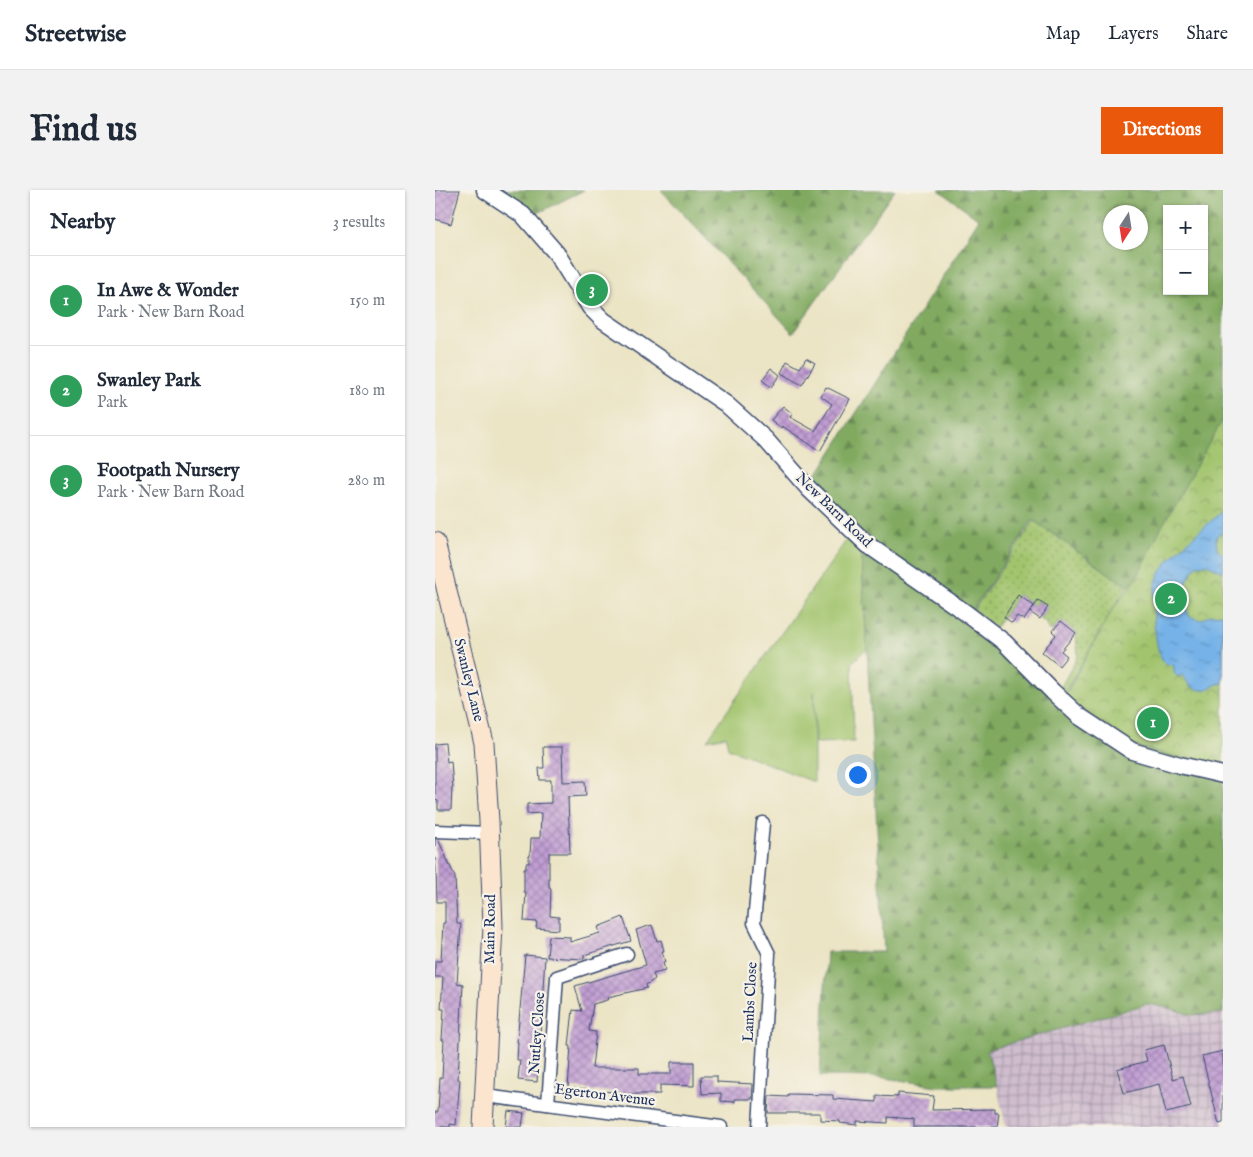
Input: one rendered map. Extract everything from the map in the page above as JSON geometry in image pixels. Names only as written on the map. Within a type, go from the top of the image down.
[{"type":"main road","name":"Swanley Lane","points":[[435,542],[482,731]]},
{"type":"main road","name":"Main Road","points":[[482,731],[493,926],[489,975],[483,1127]]},
{"type":"street","name":"New Barn Road","points":[[485,190],[523,215],[557,254],[590,307],[603,320],[726,404],[765,440],[809,489],[854,533],[1004,642],[1079,716],[1132,751],[1179,765],[1223,775]]},
{"type":"street","name":"Lambs Close","points":[[759,1127],[769,954],[754,923],[763,823]]},
{"type":"street","points":[[435,831],[489,833]]},
{"type":"street","name":"Nutley Close","points":[[548,1104],[557,978],[627,954]]},
{"type":"street","name":"Egerton Avenue","points":[[485,1096],[676,1124],[721,1127]]},
{"type":"shaded area","points":[[1147,1005],[1172,1009],[1191,1016],[1223,1013],[1223,1127],[1006,1127],[997,1086],[984,1050]]},
{"type":"green space","points":[[584,190],[534,215],[506,191]]},
{"type":"green space","points":[[661,190],[895,190],[793,333]]},
{"type":"green space","points":[[939,190],[1223,190],[1223,419],[1160,530],[1135,581],[1128,587],[1033,520],[971,612],[865,538],[810,486],[979,219]]},
{"type":"green space","points":[[1223,419],[1223,769],[1132,745],[1064,697],[1112,610],[1135,581],[1160,530]]},
{"type":"green space","points":[[1034,521],[1128,587],[1112,610],[1063,696],[1058,692],[1078,656],[1076,633],[1052,631],[1047,628],[1048,625],[1040,619],[1047,607],[1038,601],[1034,606],[1018,595],[996,627],[973,611]]},
{"type":"green space","points":[[850,535],[861,545],[867,648],[852,663],[854,742],[815,743],[814,692],[814,782],[728,748],[726,736],[707,740]]},
{"type":"green space","points":[[861,545],[981,629],[1050,695],[1223,780],[1223,1013],[1191,1015],[1147,1004],[987,1050],[997,1086],[937,1086],[878,1077],[820,1076],[827,952],[884,952]]},
{"type":"water","points":[[1223,510],[1223,531],[1216,537],[1217,549],[1223,555],[1223,572],[1207,564],[1197,565],[1186,584],[1184,596],[1190,617],[1201,620],[1210,615],[1223,614],[1223,683],[1201,690],[1190,686],[1182,675],[1178,677],[1174,673],[1174,666],[1165,663],[1160,655],[1154,624],[1153,603],[1156,582],[1163,568]]},
{"type":"building","points":[[435,190],[460,190],[451,224],[435,219]]},
{"type":"building","points":[[806,358],[815,363],[802,385],[781,373],[787,361],[800,368]]},
{"type":"building","points":[[771,368],[780,375],[771,387],[762,380]]},
{"type":"building","points":[[826,387],[850,399],[820,451],[771,420],[783,406],[793,414],[790,417],[815,431],[832,404],[821,396]]},
{"type":"building","points":[[1018,595],[1034,606],[1024,620],[1017,616],[1012,623],[1004,617]]},
{"type":"building","points":[[1038,601],[1048,607],[1040,619],[1030,612]]},
{"type":"building","points":[[1061,621],[1076,633],[1061,651],[1067,656],[1059,666],[1042,652],[1056,635],[1052,631]]},
{"type":"building","points":[[445,743],[447,762],[451,761],[453,788],[451,810],[438,810],[438,801],[435,800],[435,744]]},
{"type":"building","points":[[543,747],[562,747],[563,782],[585,781],[586,796],[568,797],[570,853],[549,853],[550,916],[559,917],[559,930],[536,928],[537,922],[524,921],[526,892],[524,892],[524,869],[526,869],[526,863],[529,863],[531,838],[540,838],[541,813],[527,814],[527,804],[551,803],[551,780],[540,780],[539,768],[544,768]]},
{"type":"building","points":[[435,839],[438,839],[455,877],[457,924],[461,924],[457,983],[463,984],[458,1079],[460,1080],[456,1125],[450,1124],[450,1127],[435,1127],[435,1112],[438,1112],[440,1078],[442,1078],[444,1009],[441,1009],[443,977],[435,977],[435,961],[441,961],[445,902],[437,902]]},
{"type":"building","points":[[623,917],[631,941],[584,955],[584,959],[547,957],[549,936],[570,937],[570,942],[600,933],[598,927]]},
{"type":"building","points":[[652,925],[657,941],[661,940],[664,951],[662,951],[665,971],[653,974],[655,979],[646,985],[647,988],[608,997],[609,999],[593,1004],[589,1031],[596,1032],[592,1068],[639,1068],[639,1074],[671,1074],[671,1062],[694,1062],[694,1086],[660,1085],[660,1094],[624,1094],[624,1092],[568,1088],[571,1046],[569,1046],[573,1010],[582,1011],[575,986],[646,965],[636,930]]},
{"type":"building","points":[[525,955],[545,957],[537,1082],[518,1080],[520,1060],[517,1060],[517,1042]]},
{"type":"building","points":[[1164,1045],[1173,1079],[1183,1076],[1191,1107],[1166,1113],[1159,1084],[1124,1093],[1117,1069],[1147,1061],[1144,1050]]},
{"type":"building","points":[[1223,1051],[1223,1123],[1219,1124],[1202,1056]]},
{"type":"building","points":[[701,1076],[717,1076],[717,1082],[753,1084],[752,1099],[735,1099],[735,1102],[721,1101],[721,1093],[702,1094]]},
{"type":"building","points":[[898,1093],[934,1096],[932,1110],[995,1109],[995,1113],[999,1113],[997,1127],[914,1127],[914,1119],[888,1117],[888,1123],[857,1121],[857,1125],[840,1123],[840,1121],[820,1120],[820,1113],[768,1113],[769,1096],[788,1097],[788,1094],[833,1095],[833,1099],[877,1102],[877,1096],[898,1097]]},
{"type":"building","points":[[508,1111],[524,1113],[522,1127],[506,1127]]},
{"type":"place","name":"Footpath Nursery","points":[[592,290]]},
{"type":"place","name":"Swanley Park","points":[[1171,599]]},
{"type":"place","name":"In Awe & Wonder","points":[[1153,723]]}]
